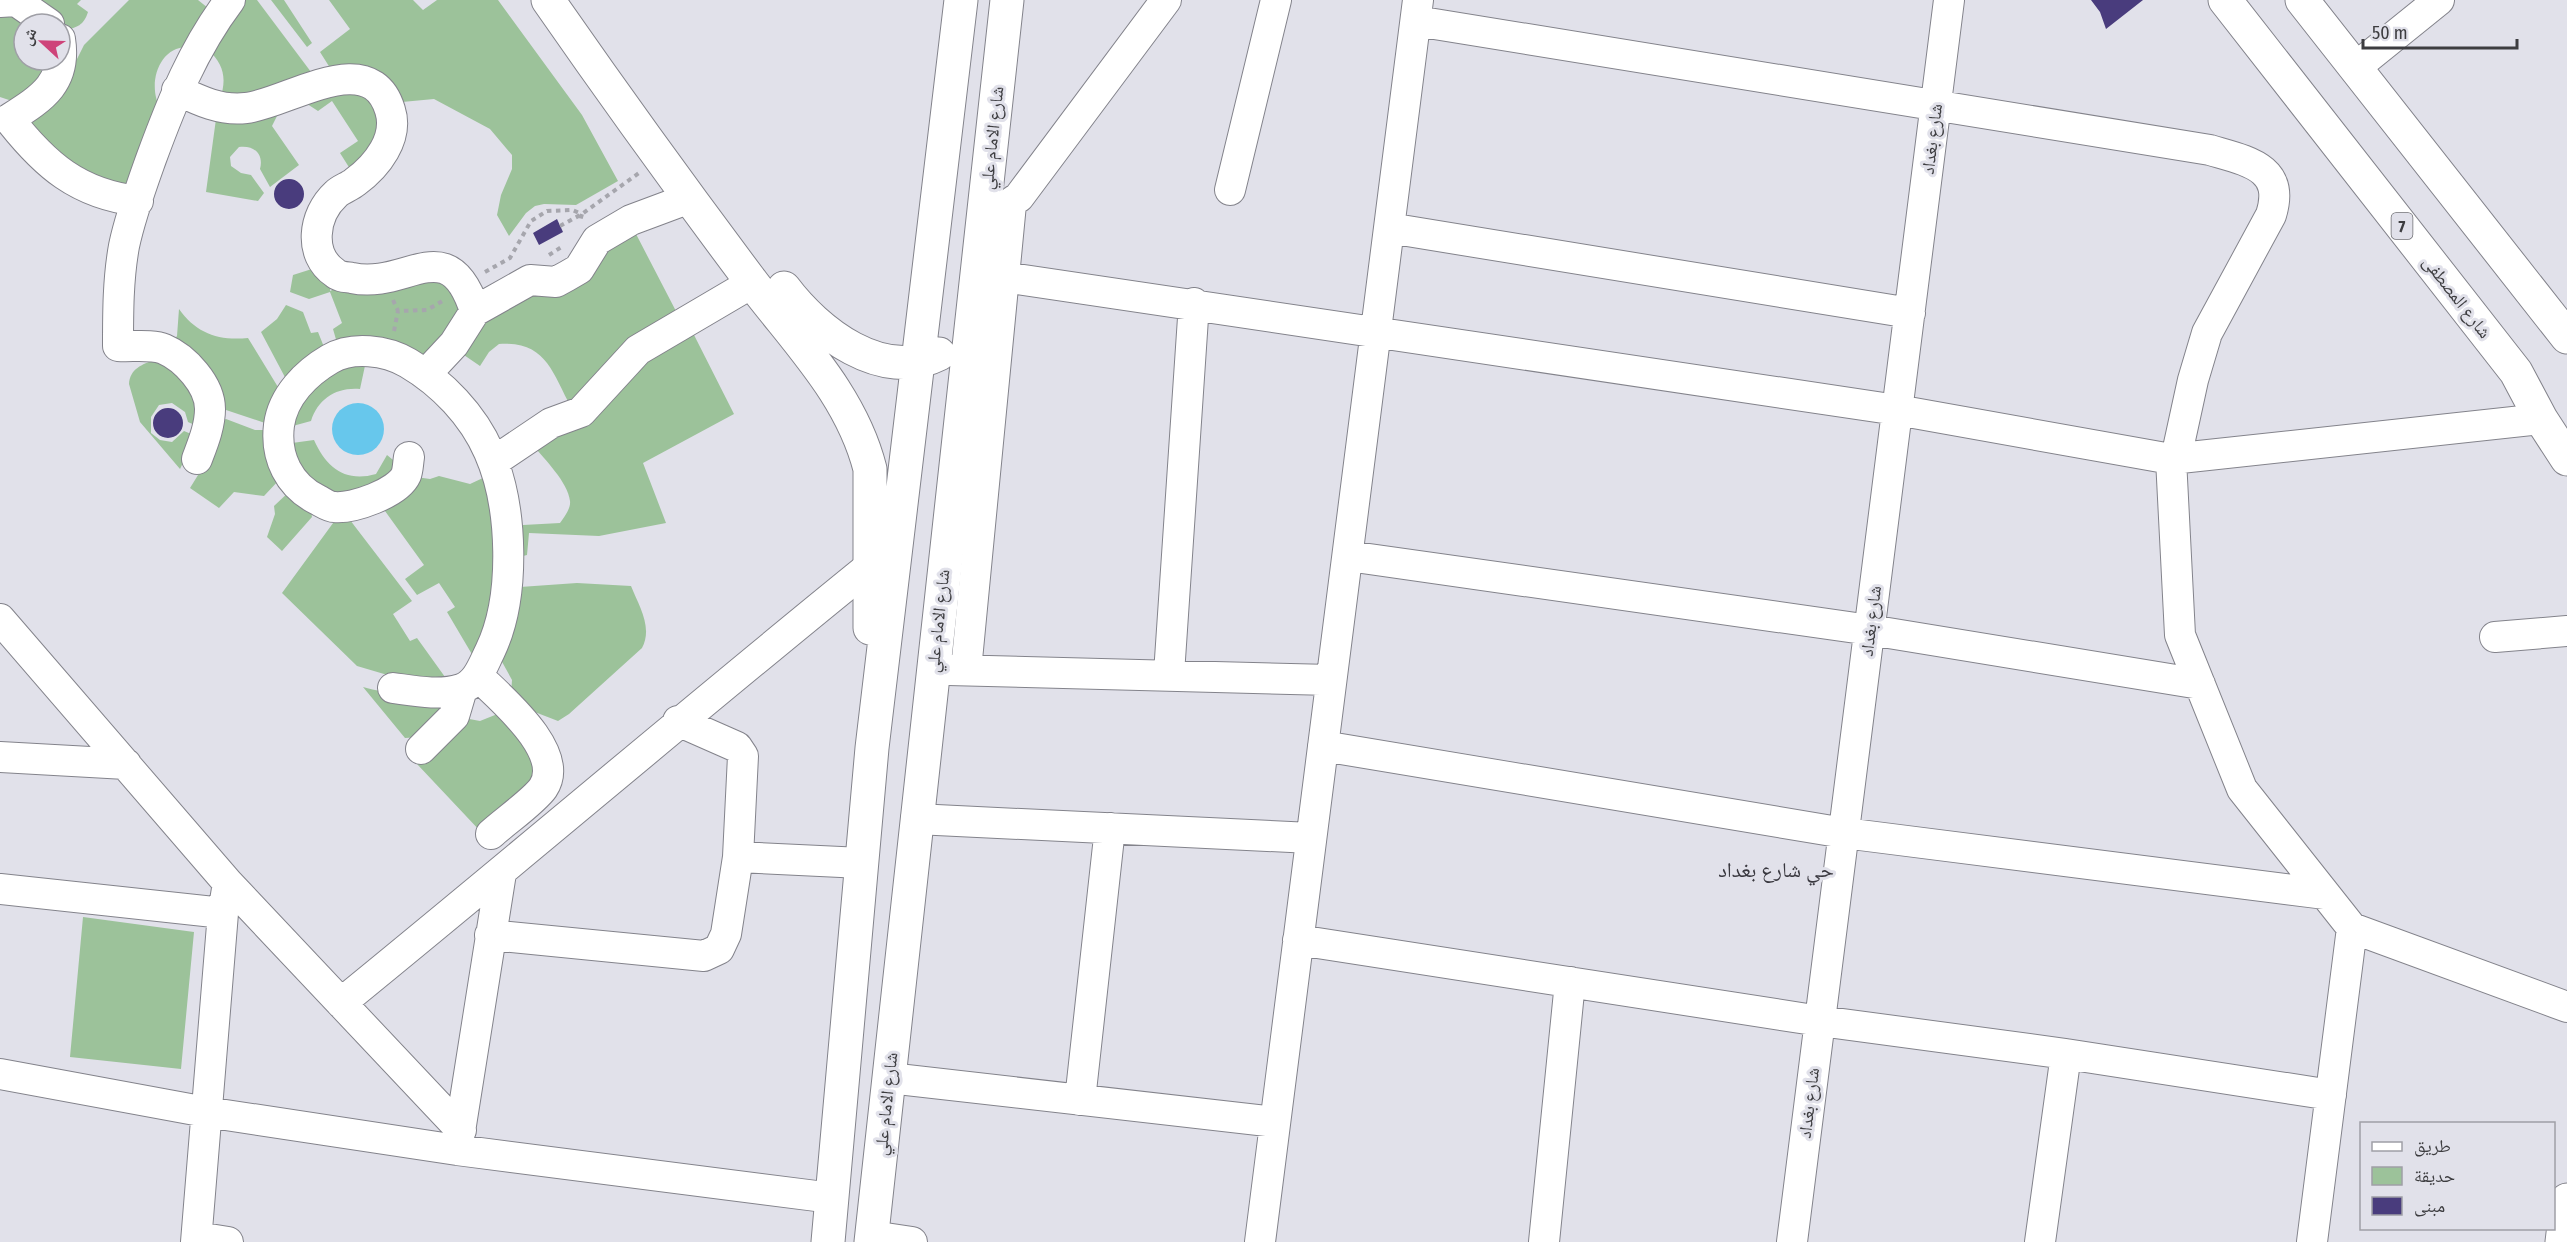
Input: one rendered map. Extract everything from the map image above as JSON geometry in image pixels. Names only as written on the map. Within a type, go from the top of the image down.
[{"type":"main road","points":[[548,0],[659,159],[752,283],[820,366],[865,448],[872,489],[868,567],[872,748]]},
{"type":"main road","points":[[828,1242],[872,748],[920,360],[961,0]]},
{"type":"main road","name":"شارع الامام علي","points":[[871,1239],[972,313],[990,275],[998,210],[1007,0]]},
{"type":"main road","name":"شارع المصطفى","points":[[2225,0],[2516,372],[2541,419],[2567,459]]},
{"type":"main road","points":[[2302,0],[2567,337]]},
{"type":"main road","points":[[690,198],[770,270],[800,310],[851,348],[874,357],[920,360],[946,350],[961,334],[972,313]]},
{"type":"main road","points":[[904,488],[910,471],[918,463],[930,460],[941,465],[947,476],[951,496]]},
{"type":"main road","points":[[2562,1242],[2567,1200]]},
{"type":"street","points":[[197,459],[206,435],[210,408],[201,384],[187,363],[163,348],[118,346],[118,303],[124,245],[177,90],[205,34],[230,0]]},
{"type":"street","points":[[998,210],[1166,0]]},
{"type":"street","points":[[1230,190],[1276,0]]},
{"type":"street","name":"شارع بغداد","points":[[1792,1242],[1949,0]]},
{"type":"street","points":[[2356,67],[2439,0]]},
{"type":"street","points":[[0,2],[15,1],[31,12]]},
{"type":"street","points":[[1260,1242],[1417,11],[1936,104],[2210,150],[2245,160],[2262,171],[2274,185],[2276,199],[2271,215],[2207,333],[2173,458],[2180,635],[2242,789],[2352,928],[2567,1007]]},
{"type":"street","points":[[58,72],[38,102],[7,115],[37,152],[74,182],[93,192],[138,201]]},
{"type":"street","points":[[177,90],[224,109],[267,105],[333,79],[357,79],[381,90],[390,110],[392,131],[385,149],[373,167],[336,194],[323,210],[316,245],[323,262],[336,275],[356,279],[383,278],[426,268],[448,268],[469,298]]},
{"type":"street","points":[[469,298],[530,280],[556,282],[579,269],[597,240],[631,220],[690,198]]},
{"type":"street","points":[[1389,228],[1910,313]]},
{"type":"street","points":[[966,670],[990,275],[1194,303],[1376,334],[1897,410],[2173,458],[2541,419]]},
{"type":"street","points":[[492,462],[552,423],[581,412],[638,351],[752,283]]},
{"type":"street","points":[[426,374],[454,344],[469,298]]},
{"type":"street","points":[[1169,674],[1194,303]]},
{"type":"street","points":[[409,457],[406,477],[384,495],[360,503],[333,508],[308,495],[289,478],[281,452],[279,424],[292,393],[310,371],[342,352],[364,351],[398,357],[426,374],[454,399],[472,421],[490,452],[506,524],[510,567],[503,614],[494,643],[470,682],[454,716],[421,749]]},
{"type":"street","points":[[1348,556],[1869,630],[2200,684]]},
{"type":"street","points":[[341,1003],[501,873],[678,721],[868,567]]},
{"type":"street","points":[[0,620],[228,883],[341,1003],[459,1140]]},
{"type":"street","points":[[2495,638],[2567,631]]},
{"type":"street","points":[[932,669],[1331,680]]},
{"type":"street","points":[[393,688],[432,693],[470,682],[519,714],[533,733],[545,756],[547,767],[544,787],[491,834]]},
{"type":"street","points":[[490,935],[704,956],[719,949],[726,934],[738,857],[743,756],[737,747],[678,721]]},
{"type":"street","points":[[1323,746],[1844,832],[2325,894]]},
{"type":"street","points":[[0,757],[126,764]]},
{"type":"street","points":[[916,819],[1311,838]]},
{"type":"street","points":[[1080,1100],[1110,828]]},
{"type":"street","points":[[738,857],[862,863]]},
{"type":"street","points":[[459,1140],[501,873]]},
{"type":"street","points":[[228,883],[223,913],[196,1239],[228,1242]]},
{"type":"street","points":[[0,889],[223,913]]},
{"type":"street","points":[[2312,1242],[2352,928]]},
{"type":"street","points":[[1298,940],[1820,1021],[2067,1054],[2331,1095]]},
{"type":"street","points":[[1544,1242],[1570,982]]},
{"type":"street","points":[[2040,1242],[2067,1054]]},
{"type":"street","points":[[0,1074],[206,1112],[459,1140],[832,1198]]},
{"type":"street","points":[[889,1078],[1275,1122]]},
{"type":"street","points":[[871,1239],[912,1242]]},
{"type":"path","points":[[560,226],[582,214],[659,159]]},
{"type":"path","points":[[383,278],[398,311],[427,310],[441,303],[469,298],[510,258],[531,221],[547,211],[572,210],[582,214]]},
{"type":"path","points":[[579,228],[582,214]]},
{"type":"path","points":[[540,257],[566,245]]},
{"type":"green space","points":[[36,0],[81,0],[77,4],[88,12],[84,20],[72,28],[72,12],[47,12]]},
{"type":"green space","points":[[129,0],[198,0],[208,8],[187,47],[168,54],[158,70],[155,90],[161,109],[130,190],[74,173],[30,121],[67,72],[72,72],[72,66],[84,45]]},
{"type":"green space","points":[[238,0],[257,0],[314,76],[297,85],[220,99],[223,72],[218,61],[208,50]]},
{"type":"green space","points":[[271,0],[284,0],[312,43],[307,47]]},
{"type":"green space","points":[[329,0],[413,0],[423,10],[437,0],[498,0],[582,115],[618,181],[576,205],[535,206],[526,213],[509,236],[497,215],[501,195],[512,169],[512,155],[490,129],[434,99],[402,102],[332,71],[320,52],[350,29]]},
{"type":"green space","points":[[0,9],[12,16],[12,72],[44,72],[38,85],[12,101],[0,97]]},
{"type":"green space","points":[[330,89],[368,92],[384,131],[352,172],[340,153],[358,141],[332,101],[318,111],[301,100]]},
{"type":"green space","points":[[281,108],[272,126],[299,165],[270,187],[260,169],[261,159],[257,152],[249,147],[239,147],[230,157],[231,166],[241,173],[251,175],[264,193],[258,201],[206,192],[216,119]]},
{"type":"green space","points":[[636,234],[678,315],[571,407],[546,361],[527,348],[515,344],[499,344],[489,352],[480,366],[461,353],[482,319],[607,246]]},
{"type":"green space","points":[[315,268],[331,279],[330,291],[343,285],[407,284],[447,279],[464,301],[458,320],[426,359],[337,343],[333,329],[342,323],[330,292],[309,299],[290,292],[293,275]]},
{"type":"green space","points":[[286,305],[303,312],[311,333],[318,332],[324,347],[287,381],[261,332],[277,319]]},
{"type":"green space","points":[[179,309],[200,330],[209,334],[227,338],[248,338],[281,392],[265,423],[220,408],[171,344],[177,336]]},
{"type":"green space","points":[[692,331],[734,414],[643,463],[666,523],[599,536],[529,533],[527,555],[523,556],[523,525],[560,523],[570,504],[565,486],[533,445],[636,363]]},
{"type":"green space","points":[[155,360],[176,372],[183,379],[195,404],[199,427],[188,422],[185,412],[172,403],[159,405],[151,417],[151,433],[160,440],[172,442],[184,431],[196,436],[180,469],[140,422],[129,384],[134,371],[141,365]]},
{"type":"green space","points":[[366,361],[360,389],[336,392],[318,406],[311,421],[289,427],[312,379]]},
{"type":"green space","points":[[226,419],[255,430],[269,430],[280,479],[264,496],[234,492],[219,508],[190,488],[203,467],[219,422]]},
{"type":"green space","points":[[314,440],[324,458],[346,474],[365,476],[376,474],[387,455],[398,464],[367,492],[323,492],[298,467],[292,443]]},
{"type":"green space","points":[[439,476],[470,484],[485,477],[497,550],[488,615],[473,656],[447,612],[455,607],[439,583],[417,595],[405,579],[424,565],[385,511],[394,504],[416,477],[430,479]]},
{"type":"green space","points":[[291,490],[310,505],[312,517],[282,551],[267,537],[275,514],[274,506]]},
{"type":"green space","points":[[336,519],[350,520],[412,601],[393,614],[410,641],[417,638],[445,677],[418,684],[357,666],[282,593]]},
{"type":"green space","points":[[577,583],[631,586],[644,617],[645,640],[642,648],[569,714],[558,721],[527,709],[511,694],[512,680],[501,660],[520,587]]},
{"type":"green space","points":[[363,687],[415,698],[442,708],[421,737],[405,738]]},
{"type":"green space","points":[[500,713],[512,720],[540,775],[482,833],[417,764],[464,718],[480,721]]},
{"type":"green space","points":[[83,917],[194,932],[181,1069],[70,1057]]},
{"type":"water","points":[[358,403],[368,405],[376,411],[382,419],[384,429],[382,439],[376,447],[368,453],[358,455],[348,453],[340,447],[334,439],[332,429],[334,419],[340,411],[348,405]]},
{"type":"building","points":[[2091,0],[2143,0],[2106,29],[2100,12]]},
{"type":"building","points":[[289,179],[300,183],[304,194],[300,205],[289,209],[278,205],[274,194],[278,183]]},
{"type":"building","points":[[557,219],[563,232],[539,245],[533,233]]},
{"type":"building","points":[[168,408],[179,412],[183,423],[179,434],[168,438],[157,434],[153,423],[157,412]]},
{"type":"district","name":"حي شارع بغداد","points":[[1776,870]]}]
